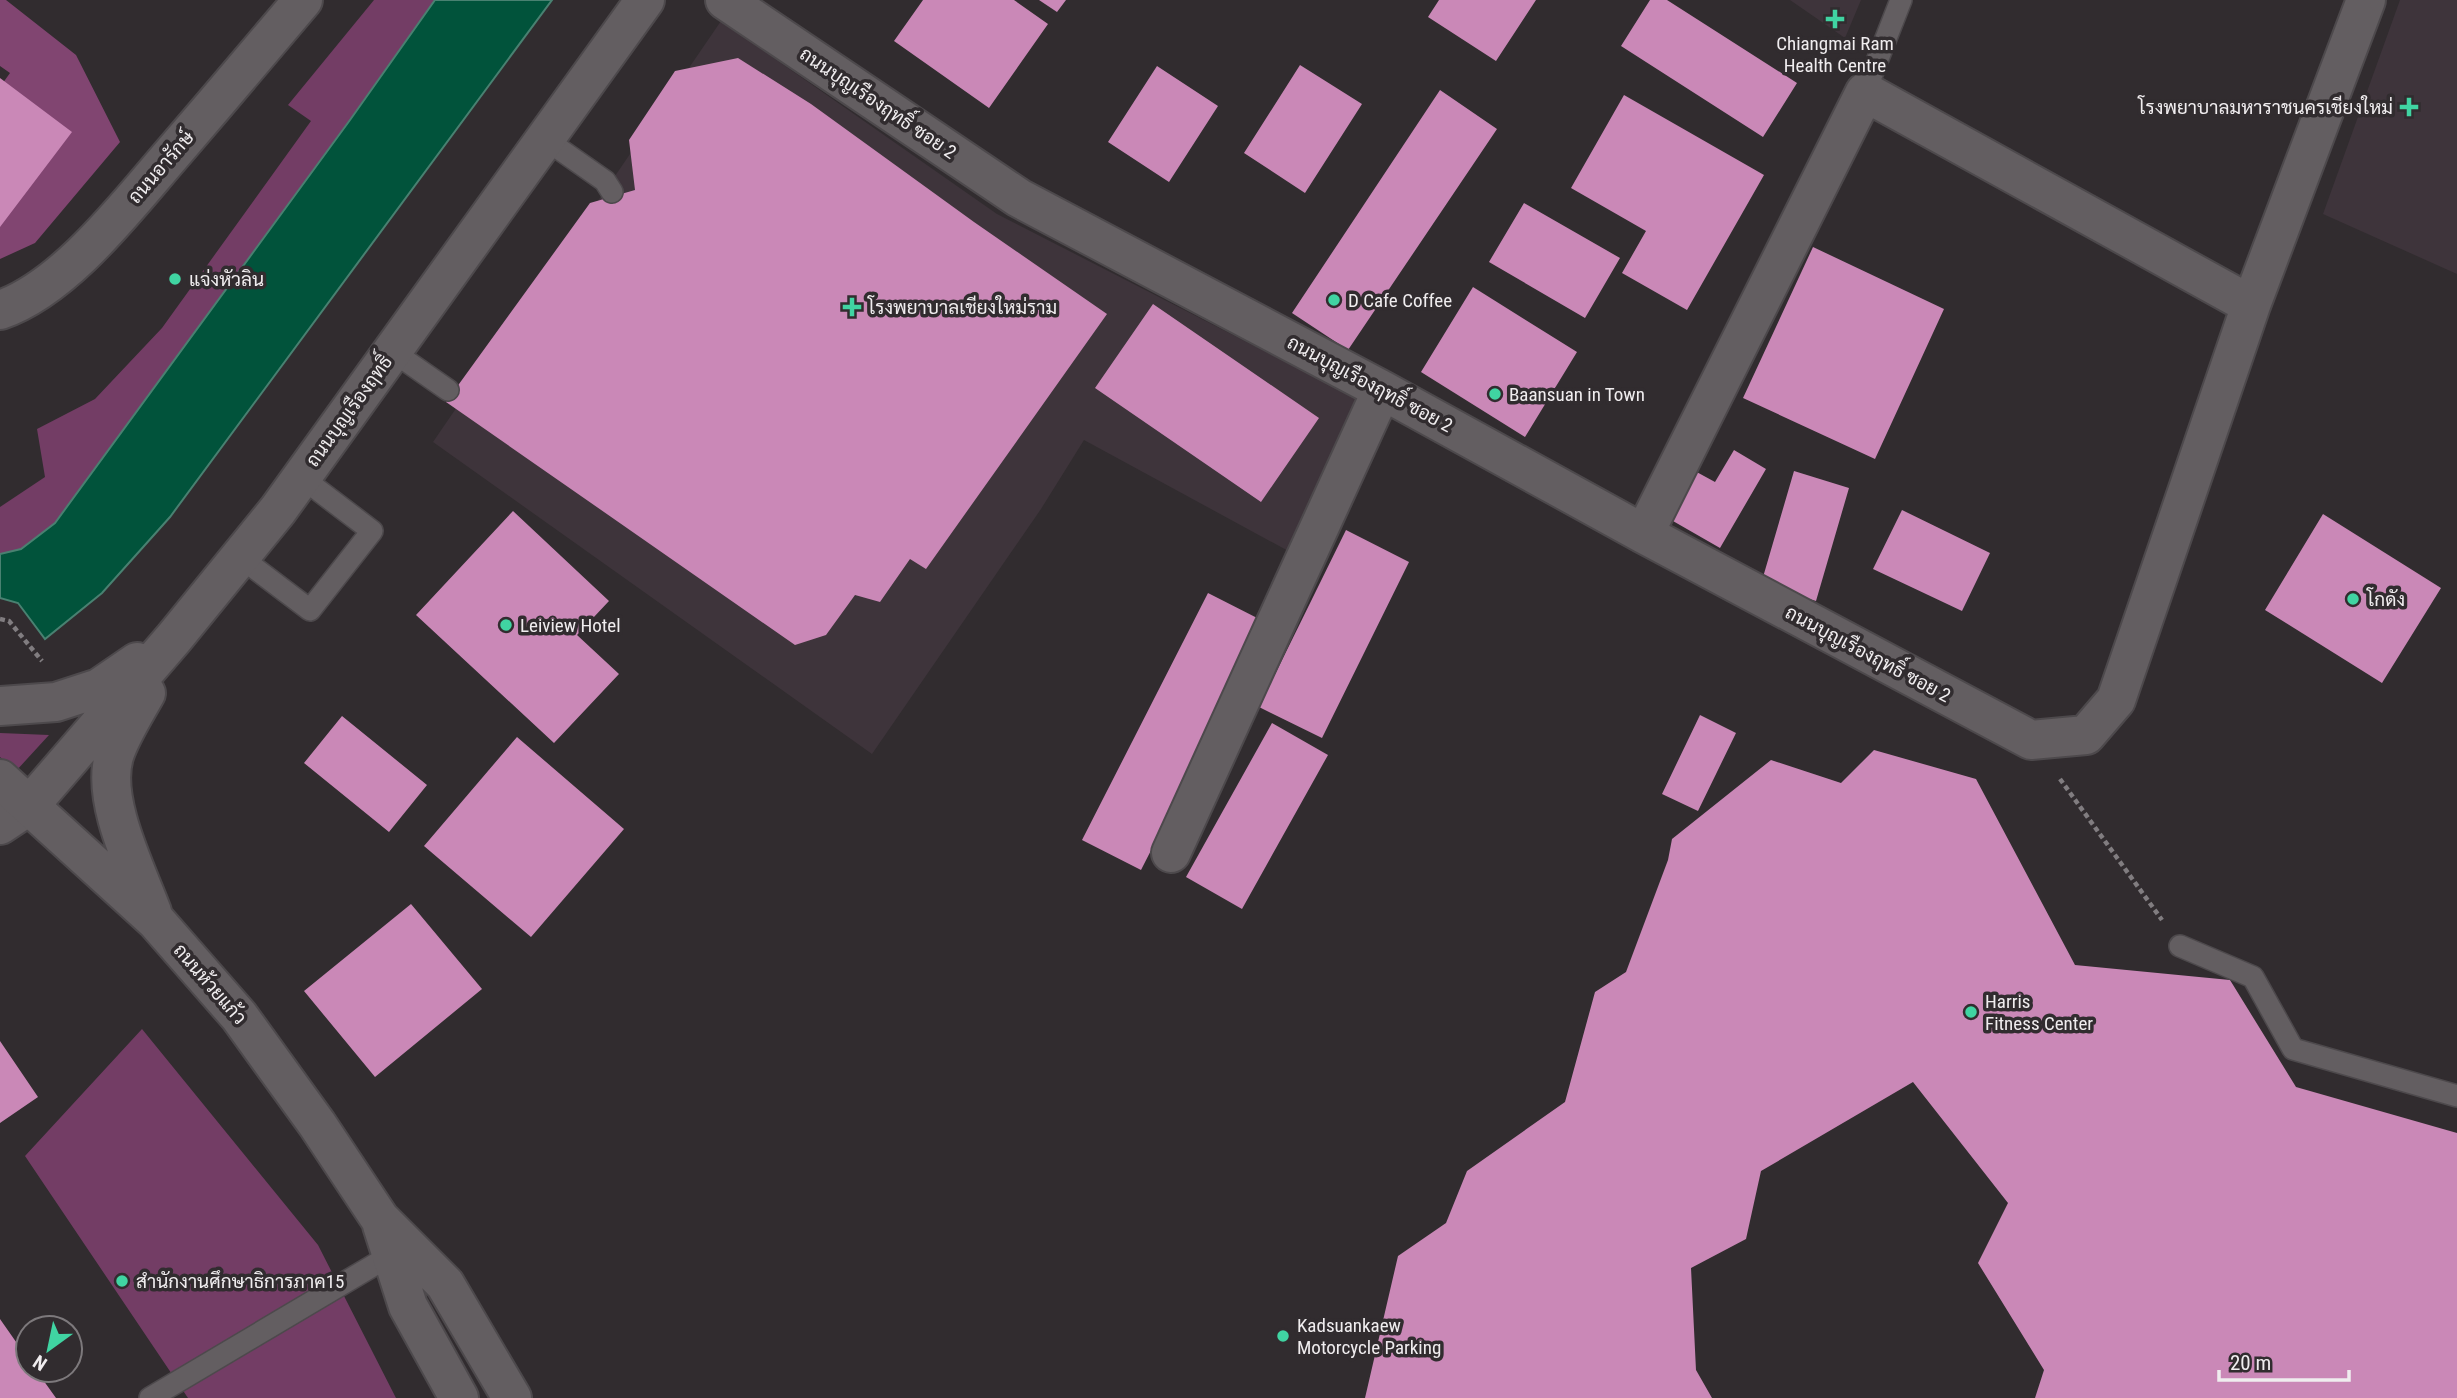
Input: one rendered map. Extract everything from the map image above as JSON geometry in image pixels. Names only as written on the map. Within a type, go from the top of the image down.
[{"type":"street","name":"ถนนอารักษ์","points":[[0,310],[56,279],[112,222],[303,0]]},
{"type":"street","name":"ถนนบุญเรืองฤทธิ์","points":[[15,815],[174,638],[240,557],[301,477],[645,0]]},
{"type":"street","name":"ถนนบุญเรืองฤทธิ์ ซอย 2","points":[[725,0],[1018,198],[1382,390],[1644,534],[2031,740]]},
{"type":"street","points":[[2031,740],[2086,735],[2116,699],[2251,305],[2366,0]]},
{"type":"street","points":[[1644,534],[1865,92],[2251,305]]},
{"type":"street","points":[[1171,853],[1382,390]]},
{"type":"street","points":[[0,706],[56,702],[99,688],[174,638]]},
{"type":"street","points":[[156,921],[116,818],[112,789],[114,756],[174,638]]},
{"type":"street","name":"ถนนห้วยแก้ว","points":[[0,779],[15,815],[156,921],[239,1016],[317,1124],[386,1237],[408,1306],[459,1398]]},
{"type":"street","name":"ถนนห้วยแก้ว","points":[[386,1237],[445,1284],[512,1398]]},
{"type":"lane","points":[[1865,92],[1901,0]]},
{"type":"lane","points":[[545,139],[606,181],[612,192]]},
{"type":"lane","points":[[392,351],[449,390]]},
{"type":"lane","points":[[240,557],[310,610],[372,531],[301,477]]},
{"type":"lane","points":[[2180,946],[2253,977],[2293,1049],[2457,1096]]},
{"type":"lane","points":[[150,1398],[386,1237]]},
{"type":"path","points":[[0,619],[9,621],[43,662]]},
{"type":"path","points":[[2031,740],[2180,946]]},
{"type":"shaded area","points":[[0,0],[6,0],[76,55],[120,142],[35,243],[0,259],[0,87],[10,73],[0,66]]},
{"type":"shaded area","points":[[374,0],[435,0],[55,523],[21,549],[0,554],[0,507],[45,477],[37,429],[95,399],[162,328],[311,121],[288,105]]},
{"type":"shaded area","points":[[435,0],[552,0],[170,517],[102,593],[45,639],[18,603],[0,598],[0,554],[21,549],[55,523]]},
{"type":"shaded area","name":"Chiangmai Ram Health Centre","points":[[1790,0],[1861,0],[1845,38]]},
{"type":"shaded area","name":"โรงพยาบาลมหาราชนครเชียงใหม่","points":[[2400,0],[2457,0],[2457,274],[2323,214]]},
{"type":"shaded area","name":"โรงพยาบาลเชียงใหม่ราม","points":[[721,21],[997,214],[1360,400],[1292,553],[1084,440],[1041,509],[872,754],[433,442]]},
{"type":"shaded area","points":[[0,733],[49,735],[16,771],[0,757]]},
{"type":"shaded area","points":[[142,1029],[318,1245],[396,1398],[188,1398],[25,1156]]},
{"type":"building","points":[[923,0],[1014,0],[1048,24],[989,108],[894,41]]},
{"type":"building","points":[[1039,0],[1066,0],[1057,12]]},
{"type":"building","points":[[1439,0],[1536,0],[1496,61],[1428,17]]},
{"type":"building","points":[[1650,0],[1667,0],[1797,83],[1763,137],[1621,46]]},
{"type":"building","name":"โรงพยาบาลเชียงใหม่ราม","points":[[738,58],[811,104],[1107,314],[926,569],[910,559],[880,602],[855,595],[826,635],[795,645],[446,402],[590,203],[635,190],[629,140],[675,71]]},
{"type":"building","points":[[1300,65],[1362,104],[1305,193],[1244,153]]},
{"type":"building","points":[[1157,66],[1218,106],[1169,182],[1108,142]]},
{"type":"building","points":[[0,78],[72,132],[0,227]]},
{"type":"building","points":[[1440,90],[1497,129],[1348,350],[1292,313]]},
{"type":"building","points":[[1624,95],[1764,175],[1687,310],[1622,273],[1646,231],[1571,188]]},
{"type":"building","points":[[1524,203],[1620,258],[1585,318],[1489,262]]},
{"type":"building","points":[[1813,247],[1944,309],[1875,459],[1743,398]]},
{"type":"building","points":[[1473,287],[1577,352],[1525,437],[1421,372]]},
{"type":"building","points":[[1153,304],[1319,418],[1261,502],[1095,388]]},
{"type":"building","points":[[1734,450],[1766,469],[1720,548],[1666,517],[1693,470],[1715,482]]},
{"type":"building","points":[[1794,471],[1849,488],[1816,601],[1761,584]]},
{"type":"building","points":[[1902,510],[1990,553],[1962,611],[1873,569]]},
{"type":"building","name":"Leiview Hotel","points":[[513,511],[609,601],[577,635],[619,674],[554,743],[416,615]]},
{"type":"building","name":"โกดัง","points":[[2323,514],[2441,588],[2382,683],[2265,610]]},
{"type":"building","points":[[1346,530],[1409,562],[1322,738],[1259,707]]},
{"type":"building","points":[[1208,593],[1267,623],[1141,870],[1082,840]]},
{"type":"building","points":[[1700,715],[1736,733],[1698,811],[1662,794]]},
{"type":"building","points":[[342,716],[427,785],[389,832],[304,763]]},
{"type":"building","points":[[1272,723],[1328,755],[1242,909],[1186,877]]},
{"type":"building","points":[[517,737],[624,829],[531,937],[424,846]]},
{"type":"building","points":[[1874,750],[1976,779],[2075,965],[2230,980],[2296,1087],[2457,1133],[2457,1398],[2035,1398],[2044,1370],[1978,1263],[2008,1203],[1913,1082],[1761,1171],[1746,1239],[1691,1268],[1696,1370],[1712,1398],[1365,1398],[1398,1256],[1446,1223],[1467,1171],[1565,1102],[1595,992],[1626,972],[1668,860],[1672,839],[1771,760],[1841,783]]},
{"type":"building","points":[[411,904],[482,989],[375,1077],[304,991]]},
{"type":"building","points":[[0,1041],[38,1097],[0,1123]]},
{"type":"building","points":[[0,1319],[14,1339],[14,1384],[46,1384],[56,1398],[0,1398]]},
{"type":"place","name":"Chiangmai Ram Health Centre","points":[[1835,19]]},
{"type":"place","name":"โรงพยาบาลมหาราชนครเชียงใหม่","points":[[2409,107]]},
{"type":"place","name":"แจ่งหัวลิน","points":[[175,279]]},
{"type":"place","name":"D Cafe Coffee","points":[[1334,300]]},
{"type":"place","name":"โรงพยาบาลเชียงใหม่ราม","points":[[852,307]]},
{"type":"place","name":"Baansuan in Town","points":[[1495,394]]},
{"type":"place","name":"โกดัง","points":[[2353,599]]},
{"type":"place","name":"Leiview Hotel","points":[[506,625]]},
{"type":"place","name":"Harris Fitness Center","points":[[1971,1012]]},
{"type":"place","name":"สำนักงานศึกษาธิการภาค15","points":[[122,1281]]},
{"type":"place","name":"Kadsuankaew Motorcycle Parking","points":[[1283,1336]]}]
